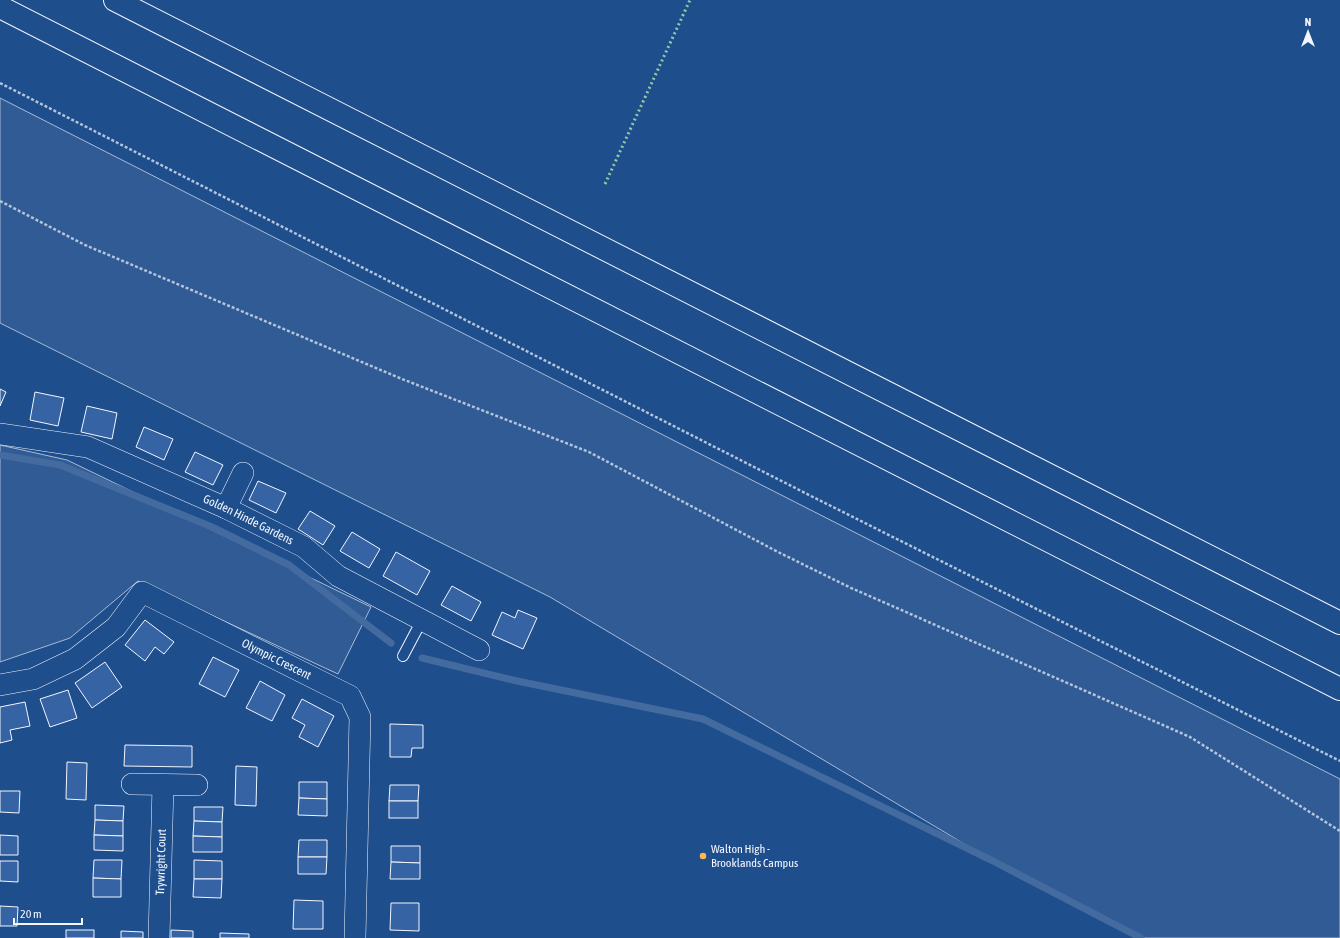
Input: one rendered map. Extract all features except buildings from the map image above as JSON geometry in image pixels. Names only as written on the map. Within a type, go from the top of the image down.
[{"type":"highway","points":[[115,0],[1340,623]]},
{"type":"highway","points":[[0,7],[1340,689]]},
{"type":"street","name":"Golden Hinde Gardens","points":[[0,434],[88,447],[226,508],[304,547],[338,576],[479,650]]},
{"type":"street","points":[[226,508],[244,473]]},
{"type":"street","name":"Olympic Crescent","points":[[0,685],[33,679],[76,659],[116,627],[142,592],[350,696],[360,717],[355,938]]},
{"type":"street","points":[[132,784],[197,785]]},
{"type":"street","name":"Trywright Court","points":[[159,938],[163,785]]},
{"type":"lane","points":[[404,656],[422,620]]},
{"type":"path","points":[[0,83],[811,496],[1340,761]]},
{"type":"path","points":[[0,201],[85,245],[402,379],[589,452],[849,588],[1190,737],[1340,831]]},
{"type":"shaded area","points":[[0,98],[1340,779],[1340,938],[1141,938],[993,861],[550,597],[0,323]]},
{"type":"shaded area","points":[[0,445],[67,460],[371,607],[338,674],[138,581],[70,638],[0,662]]},
{"type":"waterway","points":[[0,455],[60,465],[212,527],[289,565],[391,643]]},
{"type":"waterway","points":[[422,658],[517,681],[703,719],[993,861],[1141,938]]},
{"type":"hedge","points":[[605,184],[690,0]]},
{"type":"place","name":"Walton High - Brooklands Campus","points":[[703,856]]}]
